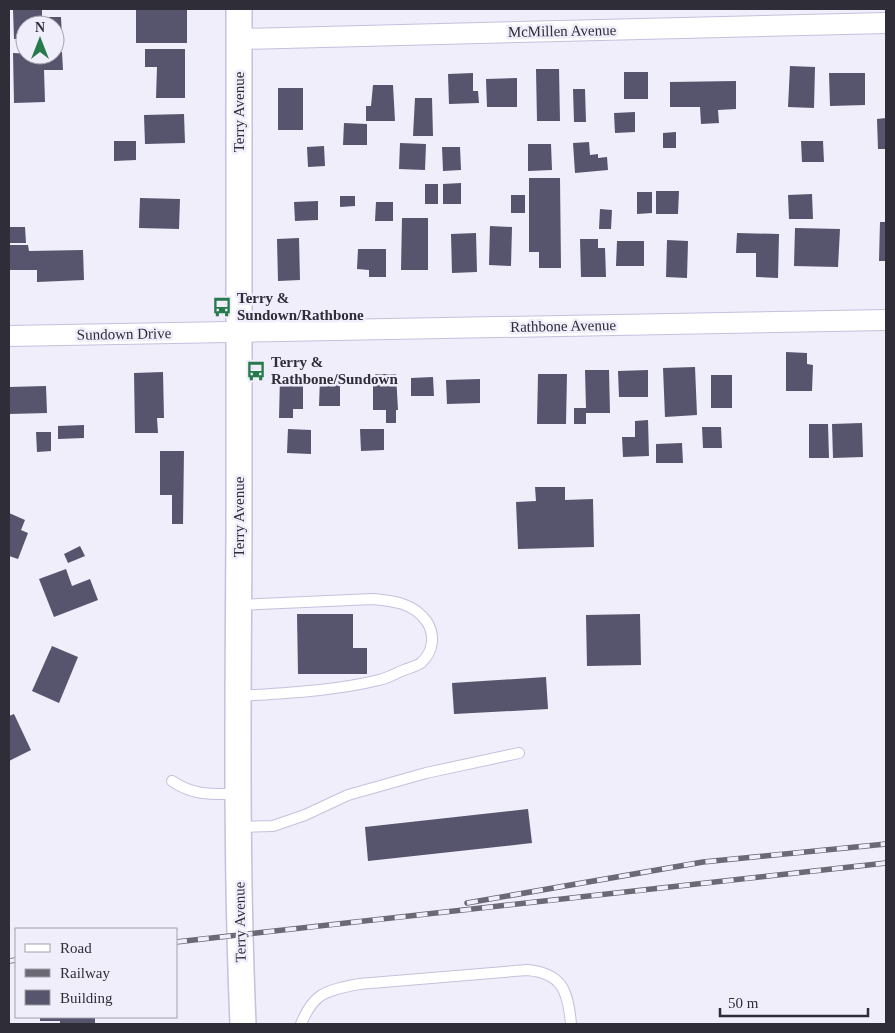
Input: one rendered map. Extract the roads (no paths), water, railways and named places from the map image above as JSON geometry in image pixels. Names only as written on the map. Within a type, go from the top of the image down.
[{"type":"street","name":"Terry Avenue","points":[[239,9],[238,827],[239,935],[243,1024]]},
{"type":"street","name":"McMillen Avenue","points":[[239,39],[886,23]]},
{"type":"street","name":"Rathbone Avenue","points":[[239,332],[886,320]]},
{"type":"street","name":"Sundown Drive","points":[[9,336],[239,332]]},
{"type":"lane","points":[[238,605],[358,600],[392,601],[410,606],[423,616],[434,639],[430,650],[421,663],[380,680],[312,691],[238,696]]},
{"type":"lane","points":[[238,827],[273,826],[305,815],[348,795],[426,773],[519,754]]},
{"type":"lane","points":[[172,781],[184,789],[202,794],[238,794]]},
{"type":"lane","points":[[301,1024],[307,1008],[317,997],[332,990],[359,984],[527,970],[540,971],[553,976],[561,985],[569,1003],[571,1024]]},
{"type":"railway","points":[[467,903],[703,862],[886,844]]},
{"type":"railway","points":[[178,942],[886,863]]},
{"type":"railway","points":[[9,961],[15,960]]},
{"type":"place","name":"Terry & Sundown/Rathbone","points":[[222,307]]},
{"type":"place","name":"Terry & Rathbone/Sundown","points":[[256,371]]}]
